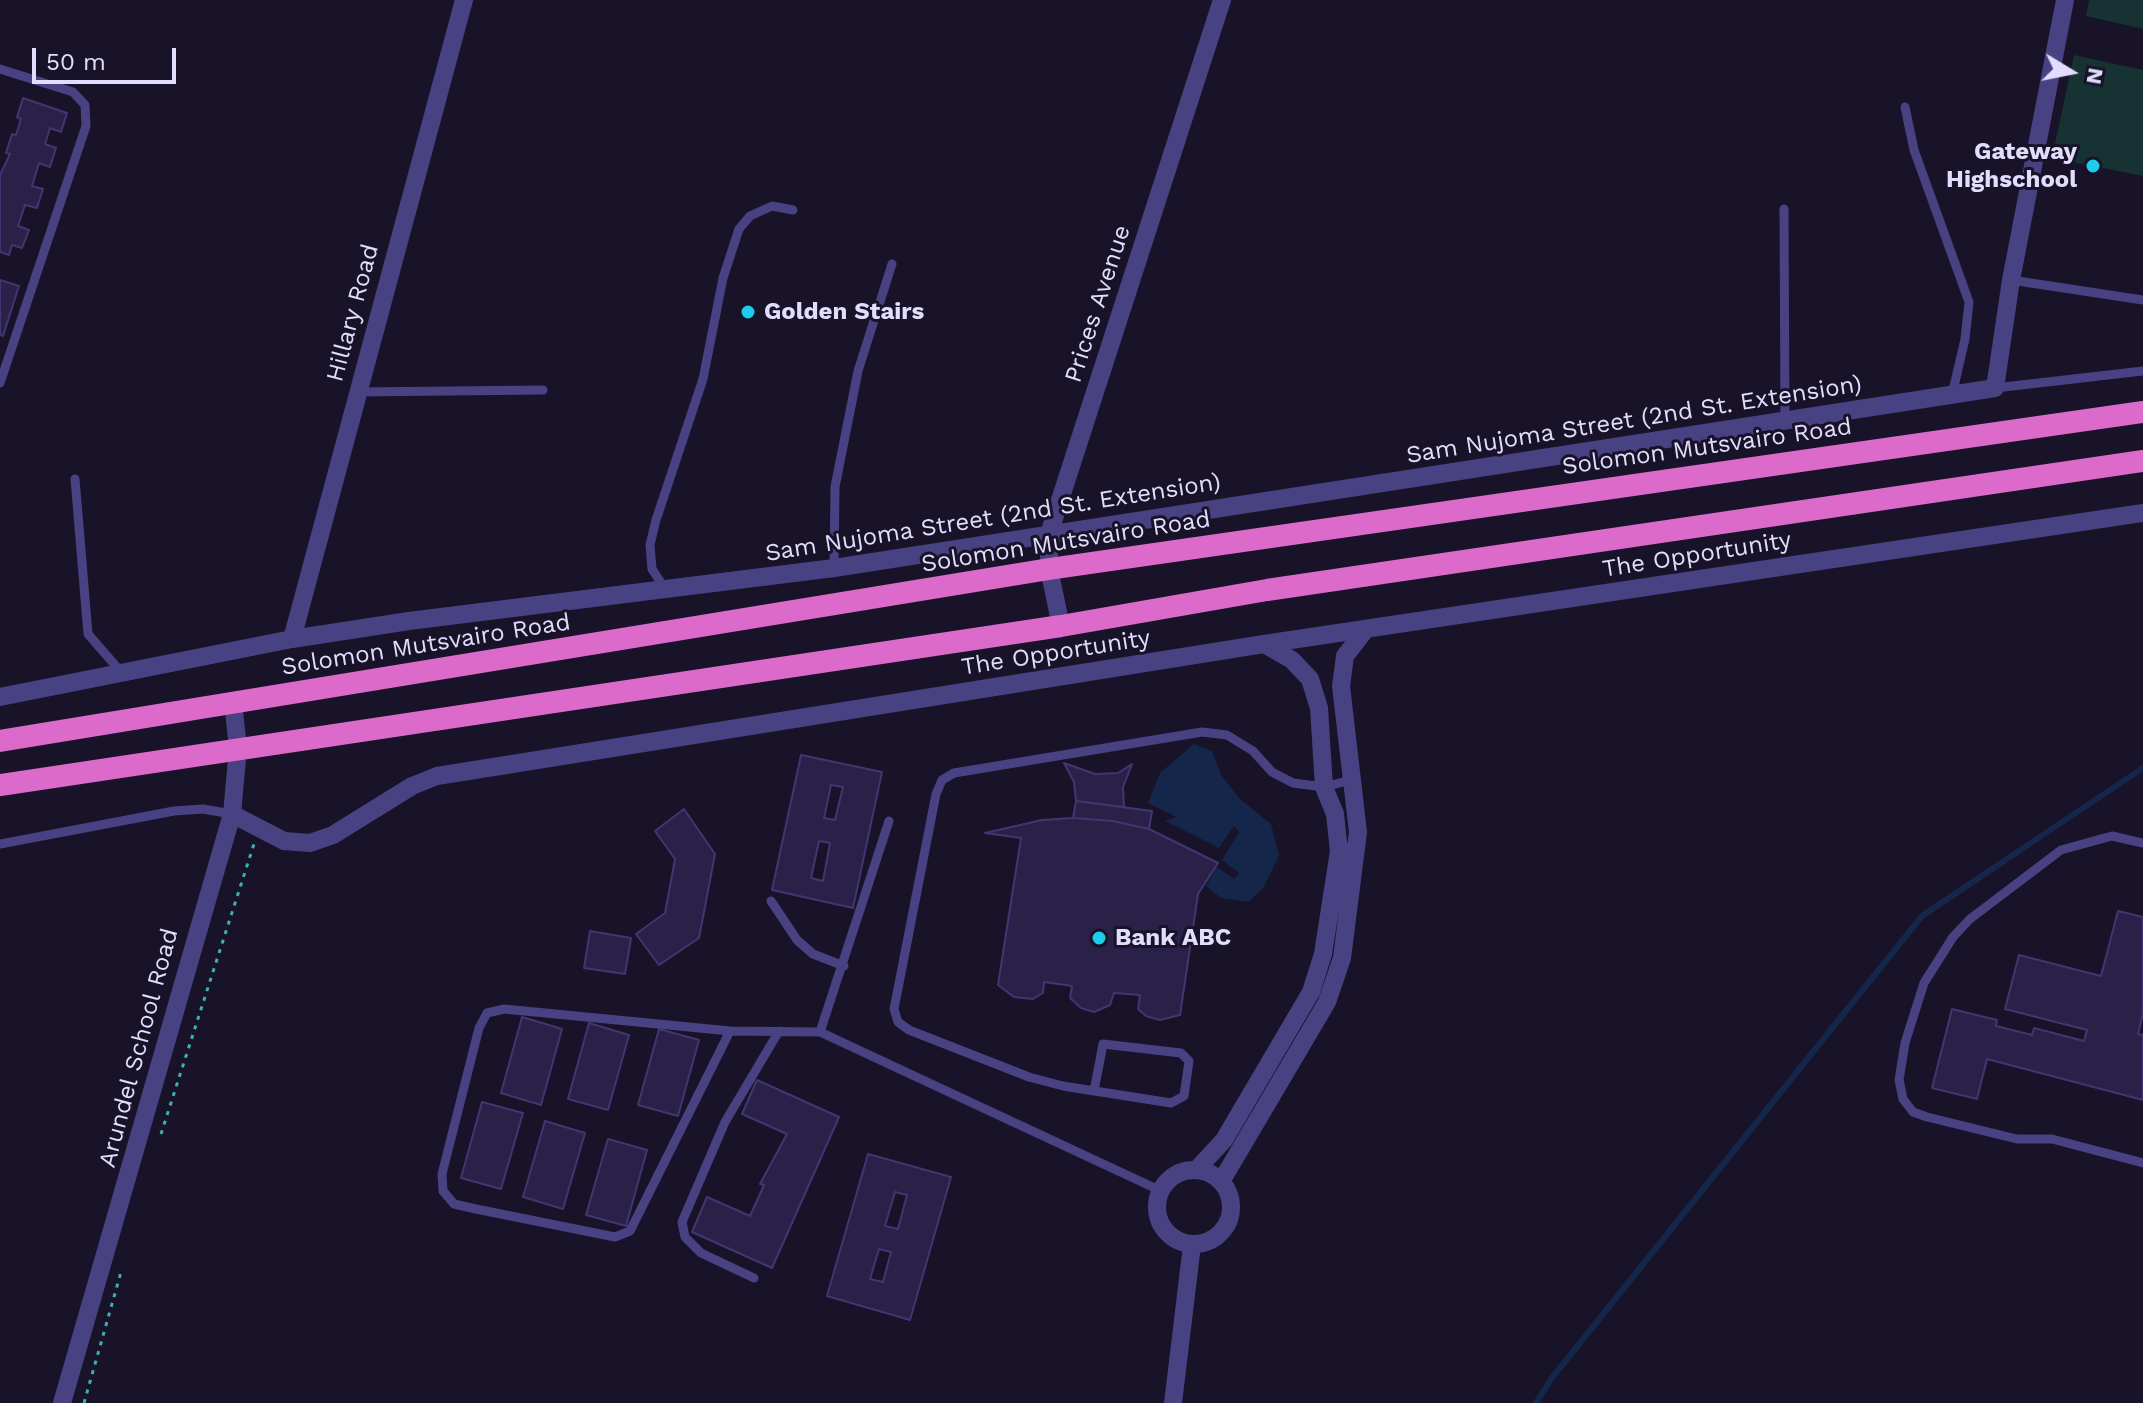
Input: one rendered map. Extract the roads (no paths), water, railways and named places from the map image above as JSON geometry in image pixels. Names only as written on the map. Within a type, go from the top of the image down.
[{"type":"highway","name":"Solomon Mutsvairo Road","points":[[0,741],[1049,569],[2143,412]]},
{"type":"highway","points":[[0,785],[1061,626],[1267,590],[2143,461]]},
{"type":"street","name":"Hillary Road","points":[[292,639],[464,0]]},
{"type":"street","name":"Prices Avenue","points":[[1061,626],[1049,569],[1049,534],[1222,0]]},
{"type":"street","points":[[1995,388],[2011,280],[2065,0]]},
{"type":"street","name":"Sam Nujoma Street (2nd St. Extension)","points":[[0,697],[292,639],[834,568],[1995,388]]},
{"type":"street","name":"The Opportunity","points":[[232,814],[284,841],[310,843],[333,835],[412,786],[437,776],[1264,644],[2143,513]]},
{"type":"street","points":[[1222,1180],[1327,1002],[1342,958],[1358,832],[1341,686],[1345,656],[1366,629]]},
{"type":"street","points":[[1198,1168],[1222,1180],[1232,1200],[1229,1223],[1214,1240],[1192,1245],[1169,1236],[1157,1215],[1159,1190],[1175,1173],[1198,1168],[1224,1140],[1311,992],[1323,954],[1339,851],[1335,814],[1324,787],[1319,708],[1310,679],[1292,660],[1264,644]]},
{"type":"street","name":"Arundel School Road","points":[[62,1403],[232,814],[238,748],[233,702]]},
{"type":"street","points":[[1173,1403],[1192,1245]]},
{"type":"lane","points":[[0,69],[73,92],[85,105],[86,126],[0,383]]},
{"type":"lane","points":[[1905,107],[1914,150],[1969,302],[1965,339],[1952,395]]},
{"type":"lane","points":[[665,589],[652,569],[650,545],[703,379],[723,278],[739,229],[750,216],[772,206],[793,210]]},
{"type":"lane","points":[[1784,209],[1785,421]]},
{"type":"lane","points":[[834,568],[835,487],[858,371],[892,264]]},
{"type":"lane","points":[[2011,280],[2143,300]]},
{"type":"lane","points":[[1995,388],[2143,371]]},
{"type":"lane","points":[[356,392],[543,390]]},
{"type":"lane","points":[[75,479],[88,634],[123,674]]},
{"type":"lane","points":[[1094,1091],[1103,1044],[1181,1053],[1189,1061],[1184,1096],[1179,1102],[1094,1091],[1029,1077],[909,1030],[898,1022],[894,1009],[936,794],[942,780],[954,773],[1202,732],[1227,735],[1253,751],[1272,772],[1293,783],[1324,787],[1351,780]]},
{"type":"lane","name":"The Opportunity","points":[[0,844],[174,811],[203,809],[232,814]]},
{"type":"lane","points":[[820,1032],[889,821]]},
{"type":"lane","points":[[2143,843],[2112,836],[2092,838],[2061,850],[1970,919],[1953,937],[1924,983],[1905,1043],[1899,1080],[1903,1099],[1913,1112],[1927,1117],[2017,1139],[2052,1139],[2143,1163]]},
{"type":"lane","points":[[771,901],[797,940],[813,954],[844,966]]},
{"type":"lane","points":[[730,1031],[630,1231],[615,1237],[476,1209],[454,1204],[443,1191],[442,1174],[479,1028],[487,1013],[504,1009],[730,1031],[820,1032],[1159,1190]]},
{"type":"lane","points":[[754,1278],[701,1253],[685,1237],[682,1222],[725,1122],[779,1031]]},
{"type":"water","points":[[1194,744],[1212,751],[1221,775],[1240,799],[1271,824],[1279,855],[1264,887],[1248,902],[1221,898],[1206,886],[1217,867],[1234,879],[1239,873],[1222,860],[1239,832],[1234,826],[1219,848],[1165,821],[1177,817],[1148,803],[1160,773]]},
{"type":"waterway","points":[[1536,1403],[1551,1379],[1922,916],[2143,768]]},
{"type":"place","name":"Gateway Highschool","points":[[2093,166]]},
{"type":"place","name":"Golden Stairs","points":[[748,312]]},
{"type":"place","name":"Bank ABC","points":[[1099,938]]}]
